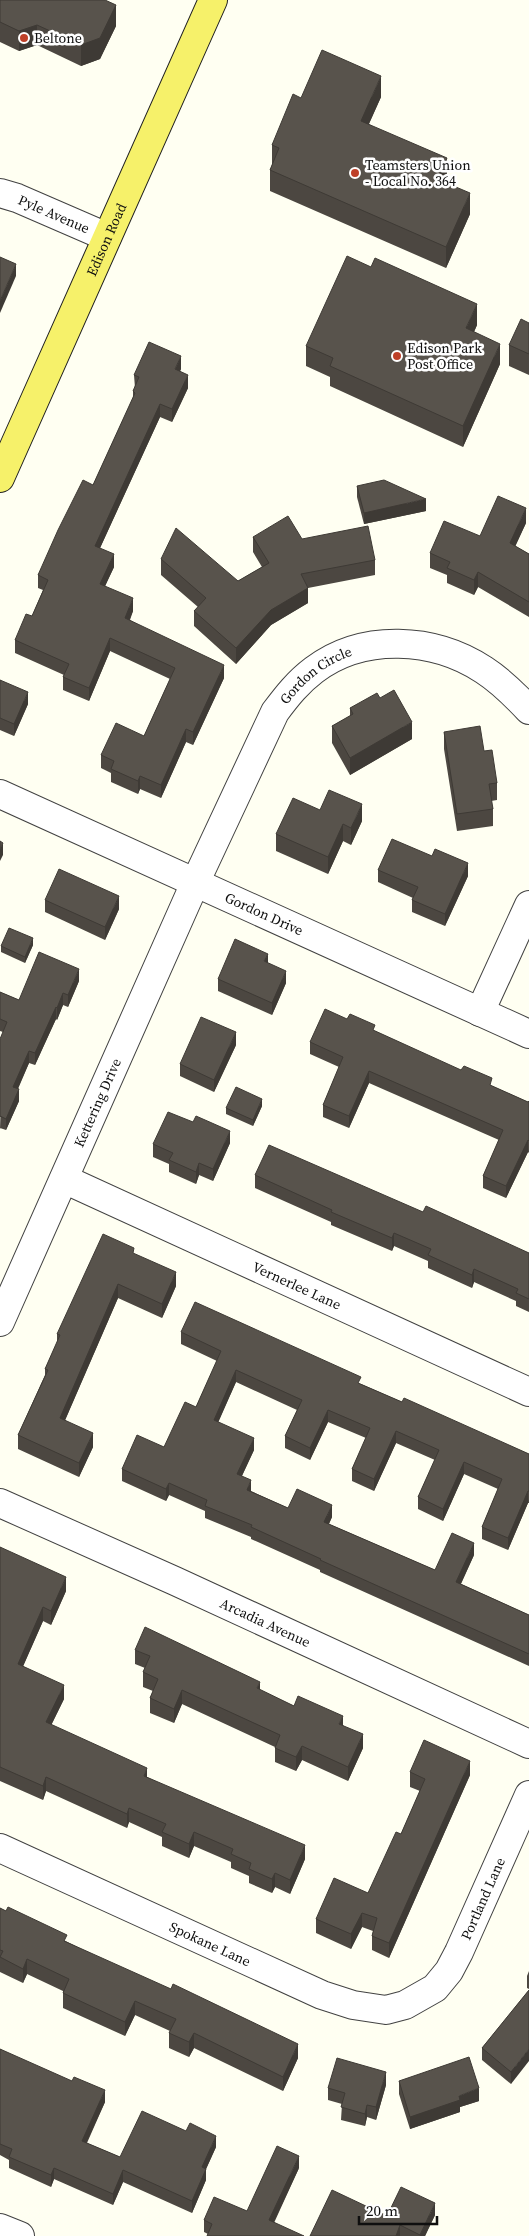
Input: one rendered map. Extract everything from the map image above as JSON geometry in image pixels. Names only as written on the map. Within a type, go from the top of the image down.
[{"type":"main road","name":"Edison Road","points":[[0,478],[213,0]]},
{"type":"street","name":"Pyle Avenue","points":[[0,193],[17,198],[107,237]]},
{"type":"street","name":"Gordon Circle","points":[[196,883],[275,712],[293,688],[314,669],[340,655],[368,646],[398,643],[427,646],[455,655],[482,669],[508,687],[529,710]]},
{"type":"street","name":"Gordon Drive","points":[[0,794],[529,1034]]},
{"type":"street","name":"Kettering Drive","points":[[0,1322],[196,883]]},
{"type":"street","points":[[480,1012],[529,905]]},
{"type":"street","name":"Vernerlee Lane","points":[[64,1179],[529,1392]]},
{"type":"street","name":"Arcadia Avenue","points":[[0,1503],[184,1585],[529,1744]]},
{"type":"street","name":"Portland Lane","points":[[426,1995],[449,1971],[529,1796]]},
{"type":"street","name":"Spokane Lane","points":[[0,1848],[314,1991],[345,2003],[386,2010],[406,2005],[426,1995]]},
{"type":"street","points":[[0,2228],[20,2236]]},
{"type":"building","points":[[0,0],[105,0],[116,5],[100,38],[81,45],[37,25],[19,31],[0,22]]},
{"type":"building","name":"Teamsters Union - Local No. 364","points":[[322,50],[381,76],[361,121],[447,158],[437,179],[470,193],[446,247],[270,170],[279,148],[272,145],[293,94],[301,98]]},
{"type":"building","name":"Edison Park Post Office","points":[[347,256],[371,267],[375,258],[477,304],[466,328],[500,344],[463,426],[330,366],[333,358],[306,346]]},
{"type":"building","points":[[0,257],[16,264],[0,301]]},
{"type":"building","points":[[521,319],[529,323],[529,354],[509,345]]},
{"type":"building","points":[[149,342],[181,356],[175,369],[188,375],[172,409],[160,404],[95,546],[114,554],[100,584],[133,598],[125,618],[224,665],[193,732],[186,729],[161,785],[140,776],[138,781],[111,769],[114,761],[101,755],[116,723],[144,736],[175,668],[110,638],[89,688],[63,677],[69,664],[15,640],[26,614],[32,616],[48,580],[38,575],[58,530],[83,480],[93,485],[135,393],[133,391],[139,377],[134,375]]},
{"type":"building","points":[[384,480],[426,499],[364,513],[357,486]]},
{"type":"building","points":[[498,496],[526,508],[510,543],[529,554],[529,602],[478,572],[474,580],[447,568],[450,562],[430,553],[444,521],[480,536]]},
{"type":"building","points":[[288,516],[302,539],[368,526],[375,560],[301,574],[308,588],[271,610],[236,648],[194,611],[206,598],[161,559],[176,528],[238,581],[269,563],[253,537]]},
{"type":"building","points":[[0,680],[28,692],[14,724],[0,718]]},
{"type":"building","points":[[394,690],[412,722],[350,758],[332,726],[353,714],[350,708],[377,693],[380,698]]},
{"type":"building","points":[[480,726],[484,751],[492,750],[497,783],[489,784],[493,809],[457,814],[444,732]]},
{"type":"building","points":[[329,790],[362,804],[351,828],[343,824],[328,857],[276,834],[293,798],[320,810]]},
{"type":"building","points":[[392,839],[432,856],[435,849],[468,863],[445,914],[412,900],[418,887],[378,870]]},
{"type":"building","points":[[59,869],[119,896],[105,927],[45,900]]},
{"type":"building","points":[[9,928],[33,938],[25,957],[1,946]]},
{"type":"building","points":[[235,939],[268,954],[264,961],[286,971],[272,1003],[218,979]]},
{"type":"building","points":[[39,952],[79,969],[68,995],[63,993],[35,1053],[29,1051],[13,1087],[19,1089],[6,1119],[0,1116],[0,1039],[7,1022],[0,1019],[0,992],[19,1000]]},
{"type":"building","points":[[325,1009],[347,1019],[350,1014],[375,1025],[373,1030],[461,1070],[464,1066],[492,1078],[490,1085],[529,1101],[529,1141],[506,1186],[483,1176],[503,1130],[369,1071],[349,1116],[323,1105],[343,1057],[310,1042]]},
{"type":"building","points":[[201,1017],[236,1032],[214,1080],[180,1064]]},
{"type":"building","points":[[236,1087],[262,1099],[253,1120],[226,1108]]},
{"type":"building","points":[[168,1112],[193,1122],[196,1116],[230,1131],[213,1169],[199,1163],[196,1172],[169,1160],[173,1153],[153,1144]]},
{"type":"building","points":[[269,1145],[423,1212],[426,1206],[529,1253],[529,1299],[516,1293],[518,1289],[474,1269],[472,1275],[428,1255],[431,1249],[394,1233],[392,1238],[331,1212],[332,1210],[255,1175]]},
{"type":"building","points":[[103,1234],[134,1248],[133,1253],[176,1272],[162,1304],[118,1284],[60,1418],[93,1433],[79,1463],[18,1435],[48,1370],[45,1369],[60,1335],[57,1334]]},
{"type":"building","points":[[195,1302],[361,1377],[358,1383],[402,1402],[404,1398],[529,1454],[529,1491],[508,1538],[482,1527],[502,1479],[464,1462],[443,1509],[418,1497],[439,1450],[396,1431],[374,1479],[352,1469],[370,1428],[328,1410],[310,1448],[285,1436],[302,1400],[236,1370],[214,1420],[254,1438],[237,1474],[251,1480],[247,1490],[288,1508],[297,1489],[332,1505],[324,1522],[435,1570],[452,1533],[474,1543],[456,1582],[529,1615],[529,1654],[320,1560],[251,1527],[252,1525],[205,1506],[207,1500],[169,1483],[166,1489],[122,1469],[137,1435],[164,1447],[185,1402],[196,1407],[221,1351],[181,1332]]},
{"type":"building","points":[[0,1547],[66,1577],[51,1611],[43,1607],[18,1664],[64,1685],[46,1722],[147,1768],[144,1776],[305,1845],[290,1880],[275,1873],[272,1879],[249,1869],[251,1863],[231,1854],[233,1849],[194,1832],[189,1844],[162,1832],[166,1824],[129,1808],[127,1814],[46,1777],[43,1786],[0,1767]]},
{"type":"building","points":[[145,1627],[260,1682],[257,1688],[294,1706],[298,1696],[343,1716],[339,1724],[363,1734],[348,1767],[302,1746],[296,1757],[275,1748],[280,1735],[182,1690],[174,1709],[150,1698],[158,1679],[143,1672],[150,1656],[135,1650]]},
{"type":"building","points":[[424,1740],[470,1761],[389,1943],[372,1936],[377,1918],[362,1913],[351,1934],[316,1919],[334,1878],[368,1893],[396,1832],[401,1834],[425,1779],[410,1772]]},
{"type":"building","points":[[8,1907],[67,1935],[64,1941],[171,1989],[173,1984],[298,2044],[283,2077],[194,2033],[189,2042],[169,2033],[176,2019],[135,2001],[125,2022],[63,1993],[69,1979],[27,1959],[23,1969],[0,1957],[3,1951],[0,1950],[0,1908],[6,1911]]},
{"type":"building","points":[[529,1990],[529,2049],[511,2072],[482,2048]]},
{"type":"building","points":[[0,2049],[72,2081],[74,2077],[105,2090],[82,2141],[120,2157],[142,2111],[186,2131],[190,2123],[216,2136],[202,2167],[206,2169],[192,2201],[123,2170],[113,2194],[54,2168],[51,2175],[9,2157],[12,2149],[0,2144]]},
{"type":"building","points":[[469,2057],[479,2088],[459,2096],[460,2100],[410,2117],[399,2081]]},
{"type":"building","points":[[337,2058],[386,2072],[376,2107],[367,2105],[365,2114],[341,2107],[345,2093],[328,2088]]},
{"type":"building","points":[[277,2146],[299,2156],[269,2220],[304,2236],[207,2236],[212,2224],[204,2220],[214,2197],[247,2211]]},
{"type":"building","points":[[401,2187],[435,2203],[420,2235],[400,2225],[396,2236],[310,2236],[332,2190],[387,2216]]},
{"type":"place","name":"Beltone","points":[[24,38]]},
{"type":"place","name":"Teamsters Union - Local No. 364","points":[[355,173]]},
{"type":"place","name":"Edison Park Post Office","points":[[397,356]]}]
